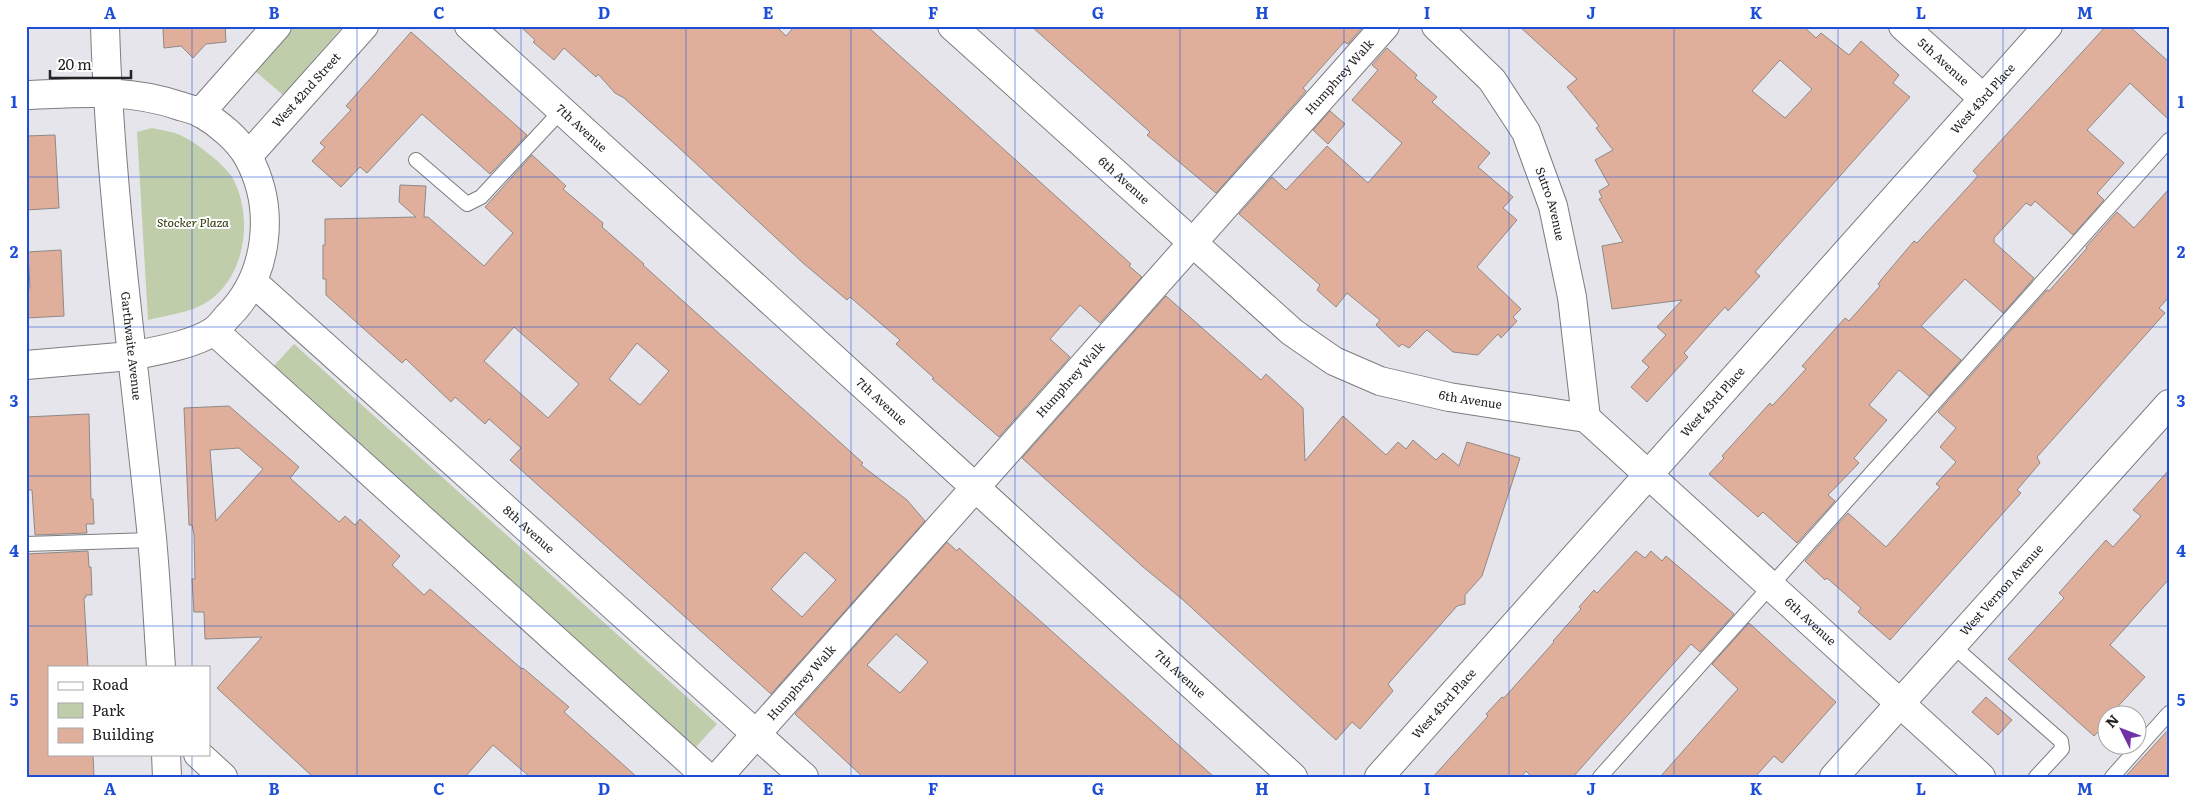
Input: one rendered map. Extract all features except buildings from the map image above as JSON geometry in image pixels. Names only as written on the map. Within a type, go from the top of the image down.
[{"type":"street","name":"Garthwaite Avenue","points":[[106,26],[107,91],[131,356],[152,540],[161,666]]},
{"type":"street","points":[[200,113],[277,26]]},
{"type":"street","name":"West 42nd Street","points":[[248,156],[364,26]]},
{"type":"street","name":"7th Avenue","points":[[468,26],[1293,777]]},
{"type":"street","name":"6th Avenue","points":[[952,26],[1292,332],[1334,361],[1380,382],[1449,397],[1586,418],[1981,777]]},
{"type":"street","name":"Humphrey Walk","points":[[718,777],[1385,26]]},
{"type":"street","name":"Sutro Avenue","points":[[1436,26],[1492,80],[1526,132],[1553,206],[1572,297],[1586,418]]},
{"type":"street","name":"5th Avenue","points":[[1904,26],[1983,98]]},
{"type":"street","name":"West 43rd Place","points":[[1379,777],[2048,26]]},
{"type":"street","points":[[26,95],[107,91],[160,100],[200,113],[226,131],[248,156],[260,187],[266,218],[263,248],[254,283],[236,309],[214,331],[178,346],[131,356],[26,365]]},
{"type":"street","name":"8th Avenue","points":[[254,283],[804,777]]},
{"type":"street","points":[[214,331],[706,777]]},
{"type":"street","name":"West Vernon Avenue","points":[[1834,777],[2169,404]]},
{"type":"street","points":[[166,756],[167,777]]},
{"type":"street","points":[[200,756],[223,777]]},
{"type":"lane","points":[[416,160],[467,204],[481,197],[561,111]]},
{"type":"lane","points":[[1600,777],[2169,140]]},
{"type":"lane","points":[[26,544],[152,540]]},
{"type":"lane","points":[[1952,646],[2062,741],[2062,749],[2036,777]]},
{"type":"lane","points":[[2112,777],[2169,714]]},
{"type":"green space","points":[[295,26],[343,26],[283,95],[255,71]]},
{"type":"green space","name":"Stocker Plaza","points":[[152,128],[175,133],[198,145],[228,171],[239,193],[243,209],[244,227],[238,262],[220,291],[207,302],[193,309],[148,320],[137,132]]},
{"type":"green space","points":[[294,344],[717,724],[693,750],[270,370]]}]
